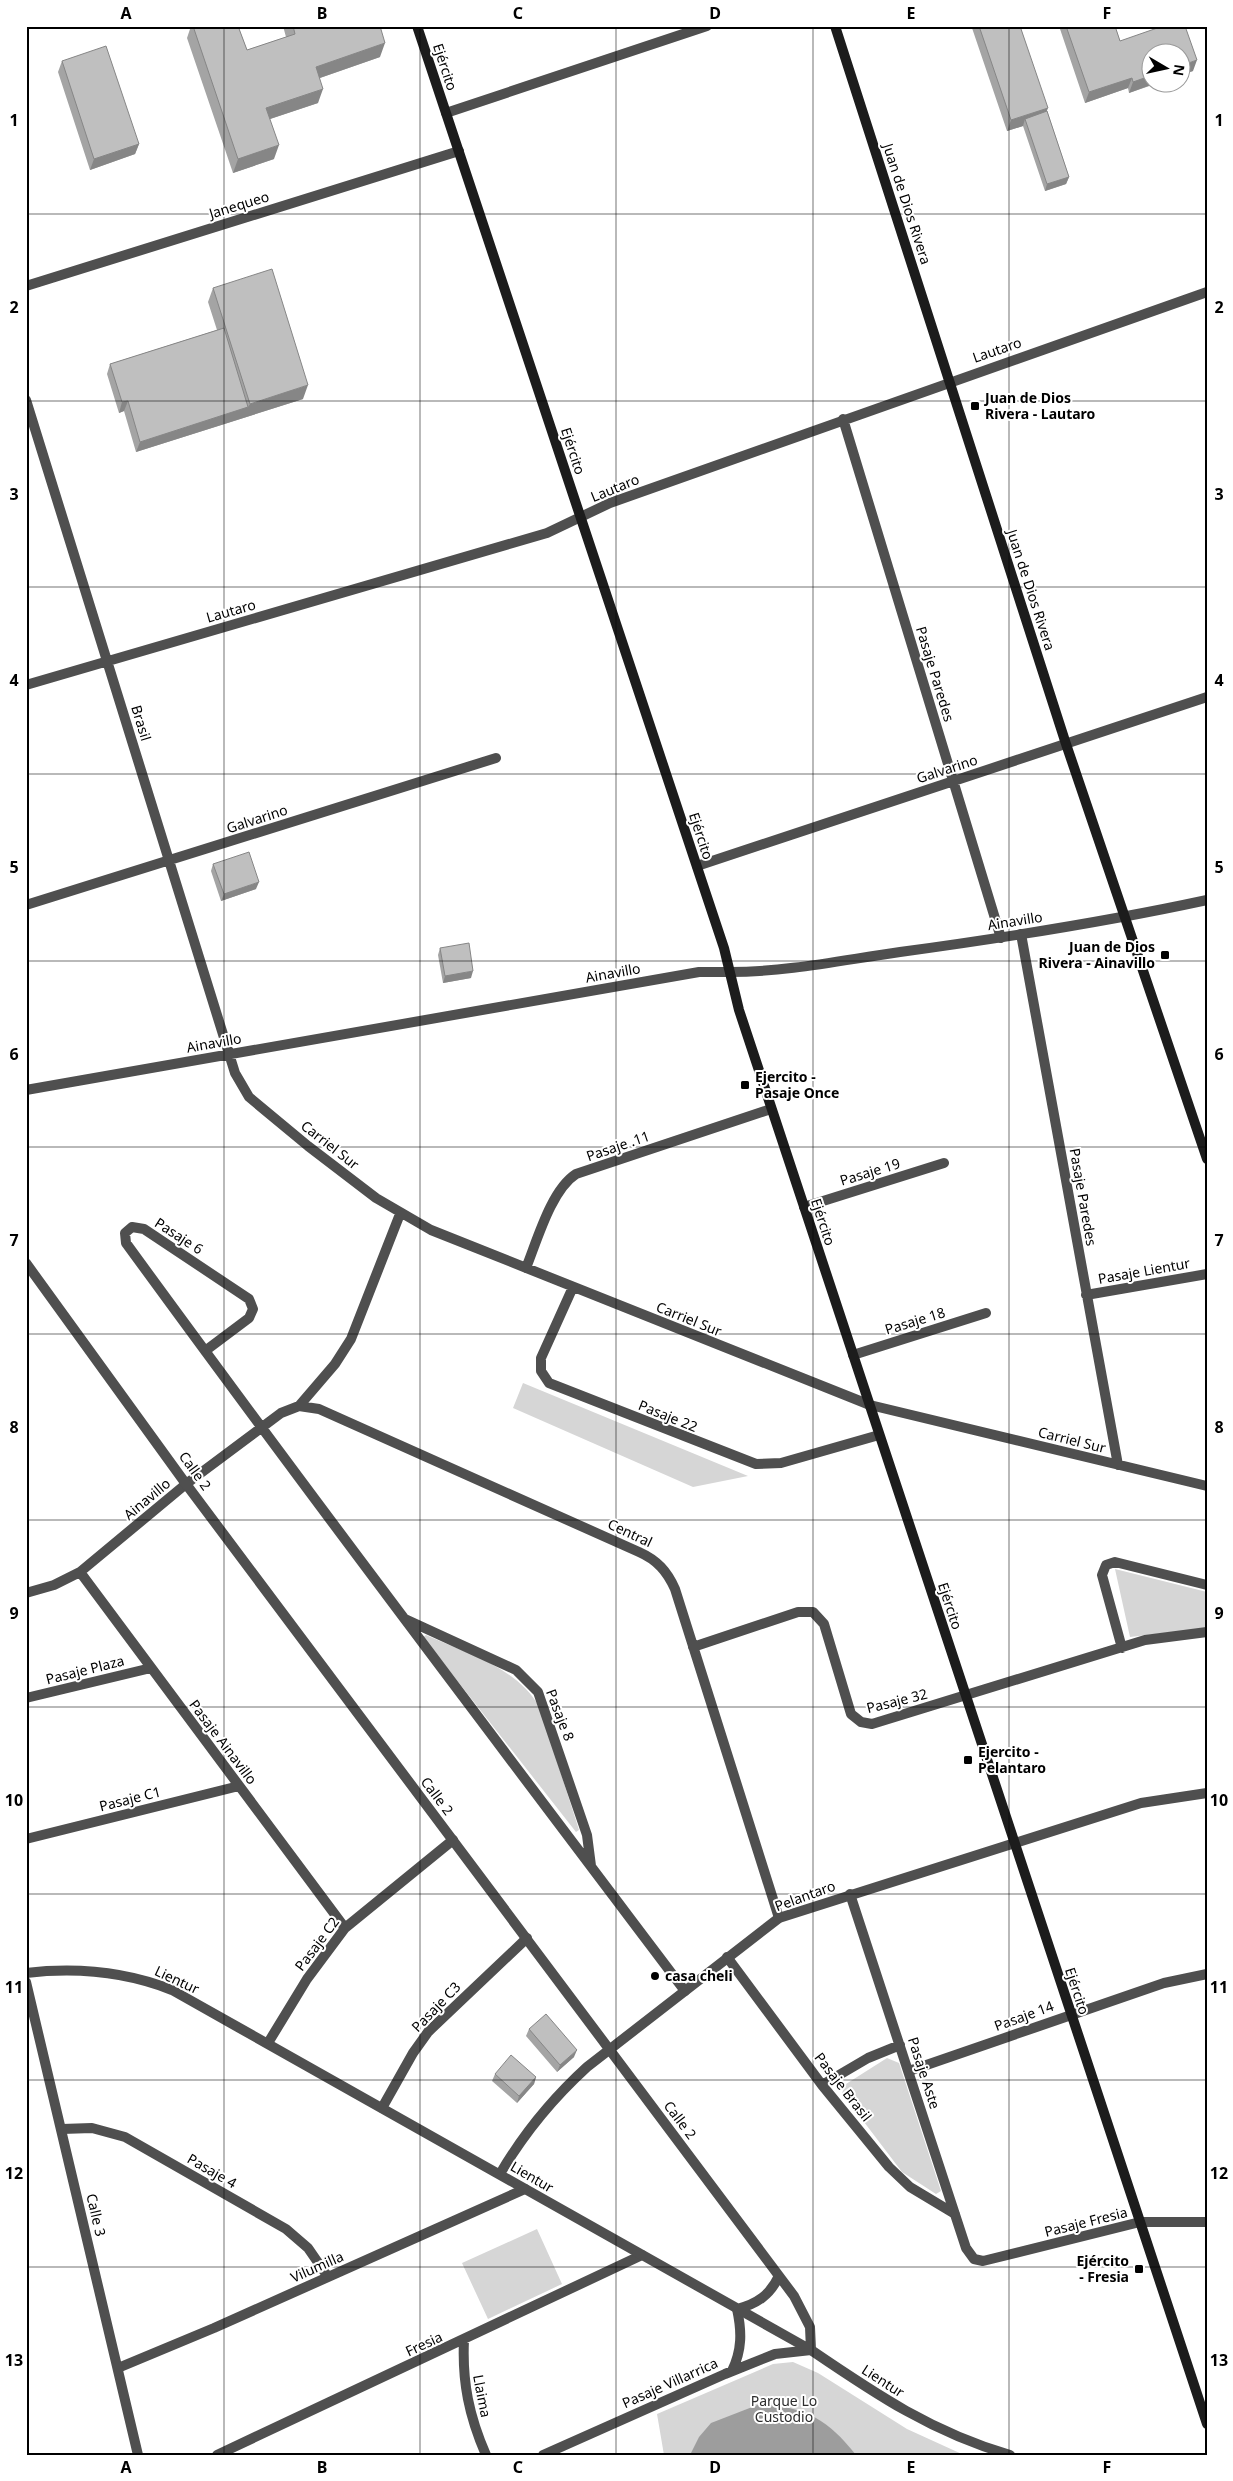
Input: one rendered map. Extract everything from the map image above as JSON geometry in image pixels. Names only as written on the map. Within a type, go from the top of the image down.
[{"type":"main road","name":"Ejército","points":[[417,26],[697,866],[730,972],[739,1010],[771,1109],[1207,2424]]},
{"type":"main road","name":"Juan de Dios Rivera","points":[[835,26],[1066,744],[1207,1159]]},
{"type":"street","points":[[446,114],[707,26]]},
{"type":"street","name":"Janequeo","points":[[26,286],[459,151]]},
{"type":"street","name":"Lautaro","points":[[26,684],[547,533],[610,503],[950,381],[1207,292]]},
{"type":"street","name":"Brasil","points":[[26,400],[230,1054]]},
{"type":"street","name":"Pasaje Paredes","points":[[843,419],[1001,938]]},
{"type":"street","name":"Galvarino","points":[[697,866],[1207,697]]},
{"type":"street","name":"Galvarino","points":[[26,905],[170,862],[496,758]]},
{"type":"street","name":"Ainavillo","points":[[26,1090],[699,972],[764,972],[1125,918],[1207,900]]},
{"type":"street","name":"Pasaje Paredes","points":[[1021,934],[1118,1465]]},
{"type":"street","name":"Carriel Sur","points":[[230,1054],[239,1083],[249,1097],[308,1146],[400,1214],[431,1230],[870,1405],[1207,1486]]},
{"type":"street","name":"Pasaje .11","points":[[526,1268],[559,1190],[576,1174],[771,1109]]},
{"type":"street","name":"Pasaje 19","points":[[804,1207],[944,1162]]},
{"type":"street","name":"Ainavillo","points":[[26,1593],[54,1585],[80,1572],[186,1484],[261,1427],[281,1413],[299,1406],[335,1364],[351,1339],[400,1214]]},
{"type":"street","name":"Pasaje 6","points":[[205,1351],[249,1318],[252,1309],[250,1299],[144,1229],[132,1227],[125,1233],[126,1243],[205,1351],[261,1427]]},
{"type":"street","name":"Calle 2","points":[[26,1263],[186,1484],[801,2306],[810,2327],[811,2350]]},
{"type":"street","name":"Pasaje Lientur","points":[[1086,1295],[1207,1274]]},
{"type":"street","name":"Pasaje 22","points":[[572,1287],[541,1358],[540,1365],[544,1378],[556,1386],[756,1464],[780,1463],[879,1435]]},
{"type":"street","name":"Pasaje 18","points":[[852,1355],[986,1313]]},
{"type":"street","name":"Central","points":[[299,1406],[319,1409],[648,1556],[656,1562],[670,1578],[779,1918]]},
{"type":"street","name":"Pasaje 8","points":[[261,1427],[685,1991]]},
{"type":"street","points":[[1122,1648],[1102,1575],[1106,1565],[1115,1562],[1207,1585]]},
{"type":"street","name":"Pasaje Ainavillo","points":[[80,1572],[345,1928]]},
{"type":"street","name":"Pasaje 32","points":[[693,1647],[806,1610],[813,1612],[822,1619],[848,1709],[855,1719],[861,1722],[877,1723],[1145,1640],[1207,1632]]},
{"type":"street","name":"Pasaje 8","points":[[403,1618],[516,1670],[538,1692],[587,1835],[591,1867]]},
{"type":"street","name":"Pasaje Plaza","points":[[26,1698],[151,1668]]},
{"type":"street","name":"Pasaje C1","points":[[26,1839],[240,1786]]},
{"type":"street","name":"Pelantaro","points":[[500,2174],[519,2143],[547,2106],[588,2067],[779,1918],[1141,1803],[1207,1793]]},
{"type":"street","name":"Pasaje C2","points":[[268,2043],[312,1972],[345,1928],[453,1840]]},
{"type":"street","name":"Pasaje Aste","points":[[850,1894],[955,2214],[968,2252],[974,2259]]},
{"type":"street","name":"Pasaje C3","points":[[382,2108],[413,2053],[428,2032],[527,1938]]},
{"type":"street","name":"Pasaje Brasil","points":[[728,1957],[822,2085],[889,2167],[910,2187],[955,2214]]},
{"type":"street","name":"Lientur","points":[[26,1973],[54,1970],[95,1971],[151,1982],[172,1990],[811,2350],[903,2411],[959,2437],[1010,2455]]},
{"type":"street","name":"Pasaje 14","points":[[909,2071],[1164,1983],[1207,1974]]},
{"type":"street","name":"Calle 3","points":[[26,1982],[138,2455]]},
{"type":"street","points":[[822,2085],[868,2058],[900,2045]]},
{"type":"street","name":"Pasaje 4","points":[[62,2130],[92,2128],[124,2137],[286,2229],[308,2248],[328,2277]]},
{"type":"street","name":"Vilumilla","points":[[118,2368],[525,2189]]},
{"type":"street","name":"Pasaje Fresia","points":[[974,2259],[988,2260],[1140,2222],[1207,2222]]},
{"type":"street","name":"Fresia","points":[[216,2455],[642,2256]]},
{"type":"street","points":[[732,2371],[738,2359],[741,2341],[737,2309],[760,2300],[775,2285],[779,2276]]},
{"type":"street","name":"Llaima","points":[[464,2340],[463,2382],[466,2401],[486,2455]]},
{"type":"street","name":"Pasaje Villarrica","points":[[542,2455],[732,2371],[775,2354],[811,2350]]},
{"type":"green space","points":[[523,1383],[748,1476],[693,1487],[513,1408]]},
{"type":"green space","points":[[1115,1569],[1207,1592],[1207,1628],[1130,1637]]},
{"type":"green space","points":[[426,1635],[489,1663],[518,1682],[530,1694],[540,1708],[579,1830],[576,1832],[423,1637]]},
{"type":"green space","points":[[887,2058],[899,2063],[941,2191],[936,2194],[902,2172],[842,2093],[846,2084]]},
{"type":"green space","points":[[537,2229],[562,2284],[488,2319],[462,2263]]},
{"type":"green space","name":"Parque Lo Custodio","points":[[793,2362],[818,2373],[907,2429],[964,2455],[664,2455],[657,2414],[773,2364]]},
{"type":"shaded area","points":[[760,2404],[790,2408],[814,2417],[836,2432],[856,2455],[690,2455],[699,2437],[711,2423]]},
{"type":"building","points":[[193,26],[238,26],[247,50],[295,34],[293,26],[380,26],[385,43],[316,67],[323,89],[266,108],[279,145],[238,159]]},
{"type":"building","points":[[979,26],[1020,26],[1048,108],[1011,120]]},
{"type":"building","points":[[1066,26],[1115,26],[1120,41],[1163,26],[1185,26],[1197,60],[1190,62],[1190,42],[1140,42],[1140,80],[1133,82],[1132,78],[1089,92]]},
{"type":"building","points":[[106,46],[139,144],[94,159],[62,61]]},
{"type":"building","points":[[1047,111],[1069,177],[1047,184],[1025,119]]},
{"type":"building","points":[[272,269],[308,385],[250,404],[213,288]]},
{"type":"building","points":[[224,328],[248,407],[140,442],[128,401],[122,402],[110,364]]},
{"type":"building","points":[[249,852],[259,882],[224,894],[213,864]]},
{"type":"building","points":[[469,943],[473,971],[445,976],[440,948]]},
{"type":"building","points":[[546,2014],[577,2050],[560,2065],[529,2029]]},
{"type":"building","points":[[511,2055],[536,2077],[519,2096],[495,2074]]},
{"type":"place","name":"Juan de Dios Rivera - Lautaro","points":[[975,406]]},
{"type":"place","name":"Juan de Dios Rivera - Ainavillo","points":[[1165,955]]},
{"type":"place","name":"Ejercito - Pasaje Once","points":[[745,1085]]},
{"type":"place","name":"Ejercito - Pelantaro","points":[[968,1760]]},
{"type":"place","name":"casa cheli","points":[[655,1976]]},
{"type":"place","name":"Ejército - Fresia","points":[[1139,2269]]}]
